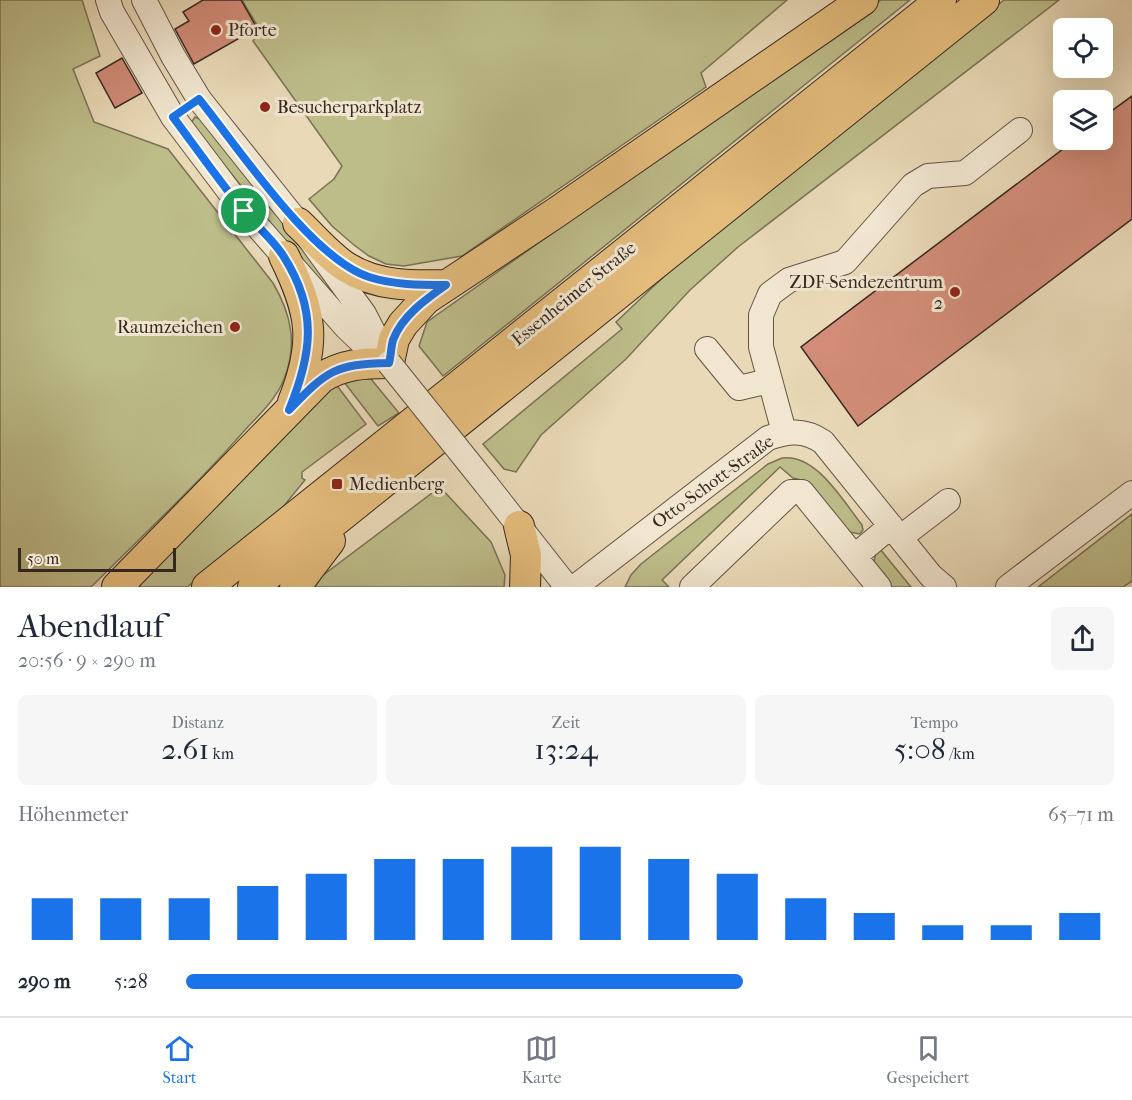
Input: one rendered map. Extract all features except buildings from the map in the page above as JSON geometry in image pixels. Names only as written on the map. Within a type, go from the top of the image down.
[{"type":"main road","points":[[117,587],[321,378],[352,364],[389,363],[393,339],[402,324],[421,303],[557,212],[863,0]]},
{"type":"main road","name":"Essenheimer Straße","points":[[207,587],[941,0]]},
{"type":"main road","name":"Essenheimer Straße","points":[[253,587],[984,0]]},
{"type":"main road","points":[[298,224],[346,266],[367,276],[394,284],[446,285]]},
{"type":"main road","points":[[284,256],[303,298],[309,326],[306,362],[289,410]]},
{"type":"main road","points":[[295,587],[361,500]]},
{"type":"main road","points":[[519,526],[526,555],[525,587]]},
{"type":"street","points":[[108,0],[112,12],[173,117],[244,211],[351,333],[389,363]]},
{"type":"street","points":[[144,0],[173,56],[199,99],[298,224],[364,314],[389,363],[567,587]]},
{"type":"street","points":[[173,117],[199,99]]},
{"type":"street","points":[[783,432],[760,347],[760,315],[770,294],[789,280],[845,262],[913,185],[928,176],[965,173],[1020,130]]},
{"type":"street","points":[[707,350],[739,387],[769,381]]},
{"type":"street","name":"Otto-Schott-Straße","points":[[575,587],[768,438],[783,432],[802,432],[813,435],[823,442],[931,576],[944,587]]},
{"type":"street","points":[[692,587],[791,492],[802,492],[879,587]]},
{"type":"street","points":[[1008,587],[1132,493]]},
{"type":"street","points":[[855,556],[948,501]]},
{"type":"green space","points":[[0,0],[82,0],[100,56],[73,69],[94,122],[168,149],[273,283],[284,306],[290,330],[291,354],[288,366],[281,386],[272,400],[170,510],[91,587],[0,587]]},
{"type":"green space","points":[[242,0],[787,0],[701,73],[706,87],[462,256],[404,266],[386,264],[369,256],[332,226],[309,199],[334,179],[342,166],[253,41],[260,30]]},
{"type":"green space","points":[[881,0],[910,0],[443,376],[419,346],[427,322]]},
{"type":"green space","points":[[1004,0],[1059,0],[738,247],[690,290],[626,359],[541,435],[516,472],[504,469],[483,444],[622,329],[616,322],[693,249]]},
{"type":"green space","points":[[195,117],[200,119],[353,311],[347,319],[191,123]]},
{"type":"green space","points":[[363,378],[371,379],[399,413],[378,426],[344,382]]},
{"type":"green space","points":[[335,383],[366,424],[302,472],[302,478],[305,480],[274,518],[187,587],[133,587]]},
{"type":"green space","points":[[782,458],[794,458],[806,463],[828,481],[862,525],[863,530],[860,534],[849,532],[843,526],[809,482],[793,478],[780,467],[662,580],[669,587],[625,587],[631,575],[641,564],[768,464]]},
{"type":"green space","points":[[440,487],[491,542],[505,575],[504,587],[315,587],[322,576]]},
{"type":"green space","points":[[1132,514],[1132,581],[1123,587],[1038,587]]},
{"type":"green space","points":[[880,549],[911,587],[890,587],[874,563],[875,556]]},
{"type":"place","name":"Pforte","points":[[216,30]]},
{"type":"place","name":"Besucherparkplatz","points":[[265,107]]},
{"type":"place","name":"ZDF-Sendezentrum 2","points":[[955,292]]},
{"type":"place","name":"Raumzeichen","points":[[235,327]]},
{"type":"place","name":"Medienberg","points":[[337,484]]},
{"type":"route","points":[[199,99],[298,224],[346,266],[367,276],[394,284],[446,285],[426,299],[402,324],[393,339],[389,363],[352,364],[330,372],[289,410],[300,383],[309,346],[309,326],[303,298],[284,256],[244,211],[173,117],[199,99]]}]
